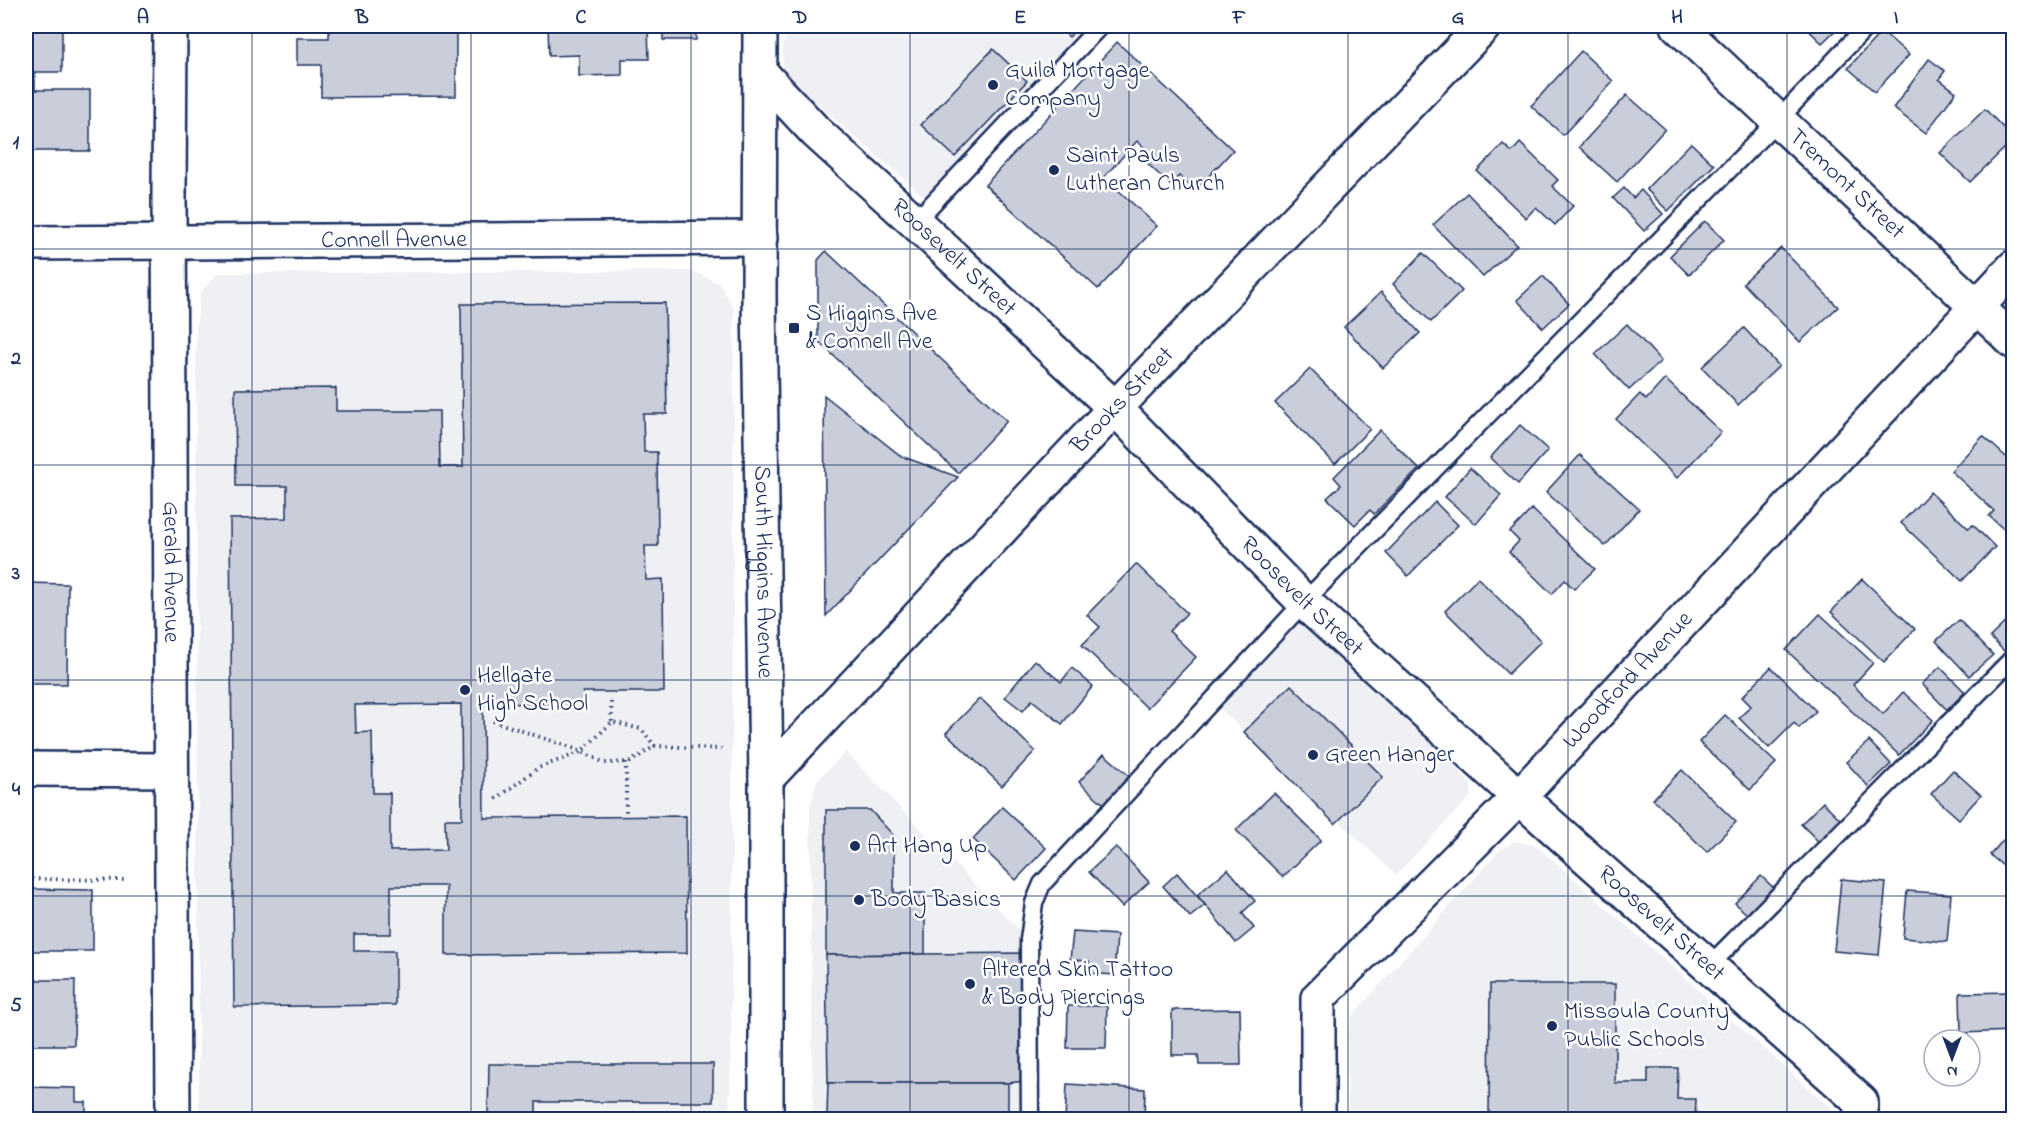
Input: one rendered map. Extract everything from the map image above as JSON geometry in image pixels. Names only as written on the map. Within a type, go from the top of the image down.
[{"type":"main road","name":"Gerald Avenue","points":[[170,26],[172,1119]]},
{"type":"main road","name":"South Higgins Avenue","points":[[760,26],[759,297],[766,779],[766,1119]]},
{"type":"main road","name":"Brooks Street","points":[[766,779],[1115,408],[1484,26]]},
{"type":"main road","name":"Tremont Street","points":[[1678,26],[2013,342]]},
{"type":"main road","name":"Roosevelt Street","points":[[761,73],[816,132],[1115,408],[1304,602],[1709,966],[1861,1111]]},
{"type":"main road","name":"Connell Avenue","points":[[26,243],[760,238]]},
{"type":"main road","name":"Woodford Avenue","points":[[1318,1119],[1318,998],[1519,797],[2013,267]]},
{"type":"main road","points":[[26,769],[171,770]]},
{"type":"lane","points":[[915,222],[1100,26]]},
{"type":"lane","points":[[1030,1119],[1029,939],[1034,903],[1042,884],[1304,602],[1778,120],[1867,26]]},
{"type":"lane","points":[[1709,966],[2013,657]]},
{"type":"path","points":[[496,800],[538,768],[581,752],[612,722],[611,702]]},
{"type":"path","points":[[493,722],[581,752],[605,763],[630,762],[655,746],[722,748]]},
{"type":"path","points":[[612,722],[641,729],[655,746]]},
{"type":"path","points":[[626,762],[626,812]]},
{"type":"path","points":[[26,879],[124,880]]},
{"type":"shaded area","points":[[789,26],[1100,26],[933,204],[792,82],[783,66],[783,45]]},
{"type":"shaded area","name":"Hellgate High School","points":[[692,271],[719,283],[734,309],[729,1119],[199,1120],[196,328],[200,293],[218,273]]},
{"type":"shaded area","points":[[1295,612],[1454,765],[1471,785],[1471,796],[1396,875],[1212,701]]},
{"type":"shaded area","points":[[846,752],[1029,940],[1030,1119],[813,1120],[810,808],[817,780]]},
{"type":"shaded area","points":[[1515,841],[1537,846],[1843,1119],[1348,1119],[1347,1033],[1353,1015],[1500,850]]},
{"type":"building","points":[[26,26],[62,26],[62,72],[35,72],[35,90],[90,90],[90,151],[26,151]]},
{"type":"building","points":[[329,26],[456,26],[456,96],[321,97],[321,65],[297,65],[297,38],[329,38]]},
{"type":"building","points":[[548,26],[648,26],[649,59],[622,59],[622,75],[579,76],[579,55],[549,56]]},
{"type":"building","points":[[663,26],[696,26],[696,40],[663,40]]},
{"type":"building","points":[[1058,26],[1079,26],[1069,37]]},
{"type":"building","points":[[1804,26],[1840,26],[1822,43]]},
{"type":"building","points":[[1882,31],[1909,55],[1875,92],[1848,68]]},
{"type":"building","name":"Saint Pauls Lutheran Church","points":[[1117,42],[1233,150],[1196,190],[1179,176],[1170,185],[1148,164],[1155,157],[1137,141],[1104,177],[1157,226],[1098,289],[985,185]]},
{"type":"building","points":[[993,49],[1027,81],[955,157],[921,125]]},
{"type":"building","points":[[1581,51],[1613,81],[1563,135],[1531,106]]},
{"type":"building","points":[[1929,59],[1945,71],[1939,79],[1956,92],[1926,133],[1893,108]]},
{"type":"building","points":[[1627,95],[1665,129],[1617,182],[1579,147]]},
{"type":"building","points":[[1985,109],[2014,139],[1970,182],[1940,153]]},
{"type":"building","points":[[1520,143],[1558,180],[1552,186],[1573,206],[1555,225],[1536,207],[1526,218],[1477,171],[1503,144],[1512,152]]},
{"type":"building","points":[[1691,143],[1714,165],[1668,211],[1646,189]]},
{"type":"building","points":[[1624,188],[1633,198],[1641,190],[1663,214],[1644,231],[1613,198]]},
{"type":"building","points":[[1467,193],[1517,245],[1483,277],[1433,225]]},
{"type":"building","points":[[1705,221],[1724,240],[1689,275],[1670,256]]},
{"type":"building","points":[[1781,248],[1838,307],[1800,342],[1743,283]]},
{"type":"building","points":[[826,251],[1007,421],[958,473],[818,341],[818,260]]},
{"type":"building","points":[[1423,253],[1462,291],[1431,322],[1393,284]]},
{"type":"building","points":[[1543,276],[1569,304],[1543,328],[1517,300]]},
{"type":"building","points":[[1381,292],[1420,333],[1383,368],[1344,327]]},
{"type":"building","points":[[665,303],[667,414],[643,414],[644,452],[657,452],[658,546],[645,546],[646,580],[663,579],[664,692],[583,692],[583,703],[483,704],[484,818],[686,816],[687,953],[446,955],[446,886],[391,886],[391,934],[354,934],[354,951],[395,951],[395,1005],[234,1007],[230,519],[287,518],[287,486],[236,486],[235,389],[336,388],[336,411],[439,411],[440,467],[463,467],[461,304]],"holes":[[[461,704],[462,819],[445,819],[446,850],[390,851],[390,793],[373,793],[372,732],[356,733],[355,705]]]},
{"type":"building","points":[[1627,324],[1661,361],[1629,390],[1595,354]]},
{"type":"building","points":[[1744,328],[1779,366],[1738,405],[1702,367]]},
{"type":"building","points":[[1310,369],[1370,429],[1335,464],[1275,403]]},
{"type":"building","points":[[1665,379],[1721,432],[1677,478],[1616,419],[1640,394],[1646,400]]},
{"type":"building","points":[[824,395],[901,456],[958,477],[826,616]]},
{"type":"building","points":[[1520,425],[1548,450],[1518,484],[1490,458]]},
{"type":"building","points":[[1380,430],[1419,469],[1374,514],[1370,510],[1355,525],[1327,498],[1341,485],[1334,477]]},
{"type":"building","points":[[1983,436],[2014,464],[2014,531],[2010,535],[1989,516],[1994,511],[1951,471]]},
{"type":"building","points":[[1580,455],[1639,509],[1605,546],[1546,492]]},
{"type":"building","points":[[1470,468],[1501,495],[1476,524],[1445,497]]},
{"type":"building","points":[[1930,492],[1968,528],[1973,525],[1995,547],[1962,581],[1901,523]]},
{"type":"building","points":[[1435,502],[1458,525],[1408,576],[1386,553]]},
{"type":"building","points":[[1532,509],[1595,569],[1574,589],[1565,580],[1552,594],[1509,552],[1519,541],[1510,532]]},
{"type":"building","points":[[1136,564],[1187,613],[1169,631],[1196,657],[1147,708],[1082,645],[1100,627],[1087,615]]},
{"type":"building","points":[[1478,578],[1541,641],[1508,674],[1445,611]]},
{"type":"building","points":[[1862,579],[1915,629],[1884,662],[1831,612]]},
{"type":"building","points":[[26,583],[68,584],[67,684],[26,684]]},
{"type":"building","points":[[1820,614],[1873,663],[1853,685],[1883,714],[1903,692],[1933,720],[1899,755],[1786,650]]},
{"type":"building","points":[[2014,614],[2014,644],[2005,652],[1990,637]]},
{"type":"building","points":[[1959,620],[1993,655],[1969,676],[1936,641]]},
{"type":"building","points":[[1035,660],[1061,682],[1072,668],[1093,686],[1062,724],[1032,700],[1023,711],[1005,697]]},
{"type":"building","points":[[1771,667],[1816,711],[1799,728],[1794,723],[1769,748],[1739,718],[1751,706],[1742,697]]},
{"type":"building","points":[[1940,667],[1965,692],[1947,710],[1922,684]]},
{"type":"building","name":"Green Hanger","points":[[1291,685],[1383,777],[1335,824],[1244,732]]},
{"type":"building","points":[[980,698],[1035,751],[1002,786],[946,733]]},
{"type":"building","points":[[1725,715],[1776,763],[1750,790],[1699,742]]},
{"type":"building","points":[[1869,741],[1891,764],[1868,786],[1846,762]]},
{"type":"building","points":[[1104,754],[1132,778],[1107,807],[1079,782]]},
{"type":"building","points":[[1682,770],[1736,822],[1707,852],[1653,799]]},
{"type":"building","points":[[1953,770],[1981,795],[1959,819],[1931,794]]},
{"type":"building","points":[[1274,793],[1321,840],[1283,877],[1236,830]]},
{"type":"building","points":[[1823,802],[1843,822],[1820,843],[1801,824]]},
{"type":"building","points":[[1002,807],[1046,848],[1016,880],[973,839]]},
{"type":"building","points":[[826,810],[870,810],[894,836],[894,893],[925,893],[925,954],[826,955]]},
{"type":"building","points":[[2014,828],[2014,875],[1990,855]]},
{"type":"building","points":[[1116,847],[1149,882],[1122,907],[1089,872]]},
{"type":"building","points":[[1228,869],[1255,901],[1242,913],[1254,928],[1236,943],[1197,895]]},
{"type":"building","points":[[1177,873],[1205,905],[1190,917],[1163,886]]},
{"type":"building","points":[[1761,876],[1778,892],[1752,919],[1735,903]]},
{"type":"building","points":[[1841,879],[1886,883],[1879,955],[1834,951]]},
{"type":"building","points":[[26,889],[93,890],[93,951],[26,951]]},
{"type":"building","points":[[1907,891],[1951,894],[1947,942],[1903,938]]},
{"type":"building","points":[[1073,932],[1117,935],[1114,975],[1088,973],[1089,961],[1070,960]]},
{"type":"building","points":[[1024,953],[1025,1081],[1008,1083],[828,1083],[826,955]]},
{"type":"building","points":[[26,980],[75,980],[74,1045],[26,1045]]},
{"type":"building","name":"Missoula County Public Schools","points":[[1490,984],[1615,984],[1615,1083],[1648,1083],[1648,1068],[1678,1068],[1677,1099],[1696,1099],[1695,1120],[1489,1120]]},
{"type":"building","points":[[2014,992],[2014,1031],[1982,1032],[1982,1028],[1961,1028],[1960,993]]},
{"type":"building","points":[[1068,1006],[1107,1006],[1106,1048],[1067,1048]]},
{"type":"building","points":[[1240,1009],[1241,1065],[1199,1065],[1198,1055],[1172,1055],[1172,1010]]},
{"type":"building","points":[[489,1064],[713,1064],[713,1102],[536,1102],[536,1116],[488,1116]]},
{"type":"building","points":[[828,1083],[1008,1083],[1008,1120],[833,1120],[827,1115]]},
{"type":"building","points":[[1067,1084],[1145,1089],[1144,1120],[1065,1120]]},
{"type":"building","points":[[26,1087],[76,1088],[76,1102],[86,1102],[86,1120],[26,1120]]},
{"type":"place","name":"Guild Mortgage Company","points":[[993,85]]},
{"type":"place","name":"Saint Pauls Lutheran Church","points":[[1054,170]]},
{"type":"place","name":"S Higgins Ave & Connell Ave","points":[[794,328]]},
{"type":"place","name":"Hellgate High School","points":[[465,690]]},
{"type":"place","name":"Green Hanger","points":[[1313,755]]},
{"type":"place","name":"Art Hang Up","points":[[855,846]]},
{"type":"place","name":"Body Basics","points":[[859,900]]},
{"type":"place","name":"Altered Skin Tattoo & Body Piercings","points":[[970,984]]},
{"type":"place","name":"Missoula County Public Schools","points":[[1552,1026]]}]
